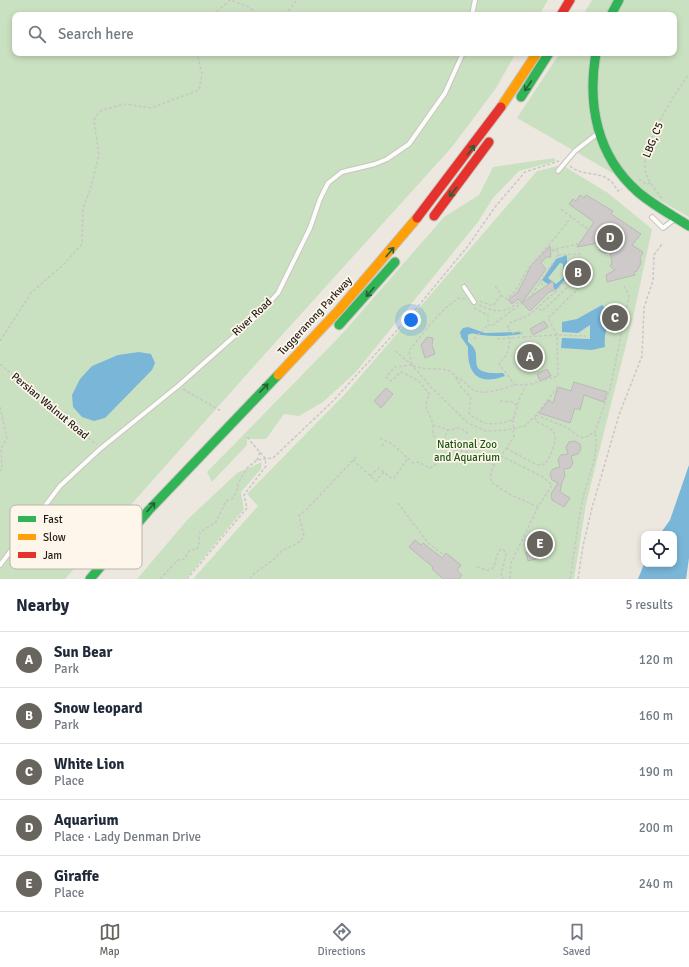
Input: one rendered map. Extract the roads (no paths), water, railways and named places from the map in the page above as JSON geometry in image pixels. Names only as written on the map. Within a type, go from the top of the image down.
[{"type":"main road","points":[[563,12],[570,0]]},
{"type":"main road","points":[[613,12],[619,0]]},
{"type":"main road","name":"Tuggeranong Parkway","points":[[142,518],[337,312],[424,213],[483,133],[535,56]]},
{"type":"main road","points":[[514,107],[547,56]]},
{"type":"main road","points":[[595,56],[592,72],[591,103],[598,134],[610,160],[628,183],[655,204],[689,226]]},
{"type":"main road","points":[[426,226],[495,134]]},
{"type":"main road","points":[[335,329],[368,294],[399,257]]},
{"type":"main road","name":"Tuggeranong Parkway","points":[[161,511],[313,351]]},
{"type":"main road","points":[[142,533],[152,521]]},
{"type":"main road","name":"Tuggeranong Parkway","points":[[90,579],[99,569]]},
{"type":"lane","points":[[473,12],[475,0]]},
{"type":"lane","name":"River Road","points":[[46,505],[60,486],[100,449],[178,386],[256,317],[278,293],[310,228],[320,199],[328,183],[342,172],[375,164],[387,159],[409,144],[445,93],[462,56]]},
{"type":"lane","points":[[558,170],[567,160],[598,134]]},
{"type":"lane","points":[[652,216],[663,228],[668,226],[677,218]]},
{"type":"lane","points":[[464,287],[474,302]]},
{"type":"lane","name":"River Road","points":[[0,565],[10,552]]},
{"type":"water","points":[[567,255],[567,277],[556,290],[542,280],[556,259]],"holes":[[[560,263],[563,264],[563,278],[556,284],[548,278]]]},
{"type":"water","points":[[602,305],[612,314],[606,333],[605,347],[592,350],[561,348],[562,338],[590,339],[590,325],[578,333],[562,332],[562,322],[577,319]]},
{"type":"water","points":[[468,327],[485,333],[520,332],[521,334],[506,336],[491,336],[473,333],[468,335],[468,342],[476,353],[476,363],[478,367],[482,371],[490,373],[503,373],[505,376],[496,379],[481,378],[472,371],[468,356],[468,347],[461,337],[460,332],[463,328]]},
{"type":"water","points":[[139,352],[151,354],[155,363],[152,370],[105,418],[94,421],[82,417],[73,407],[72,395],[80,379],[92,366],[118,355]]},
{"type":"water","points":[[689,465],[689,558],[686,579],[638,579],[643,567],[677,567],[677,531],[662,531],[670,520]]},
{"type":"place","name":"Aquarium","points":[[610,238]]},
{"type":"place","name":"Snow leopard","points":[[578,273]]},
{"type":"place","name":"White Lion","points":[[615,318]]},
{"type":"place","name":"Sun Bear","points":[[530,357]]},
{"type":"place","name":"Giraffe","points":[[540,544]]},
{"type":"park label","name":"National Zoo and Aquarium","points":[[467,450]]}]
